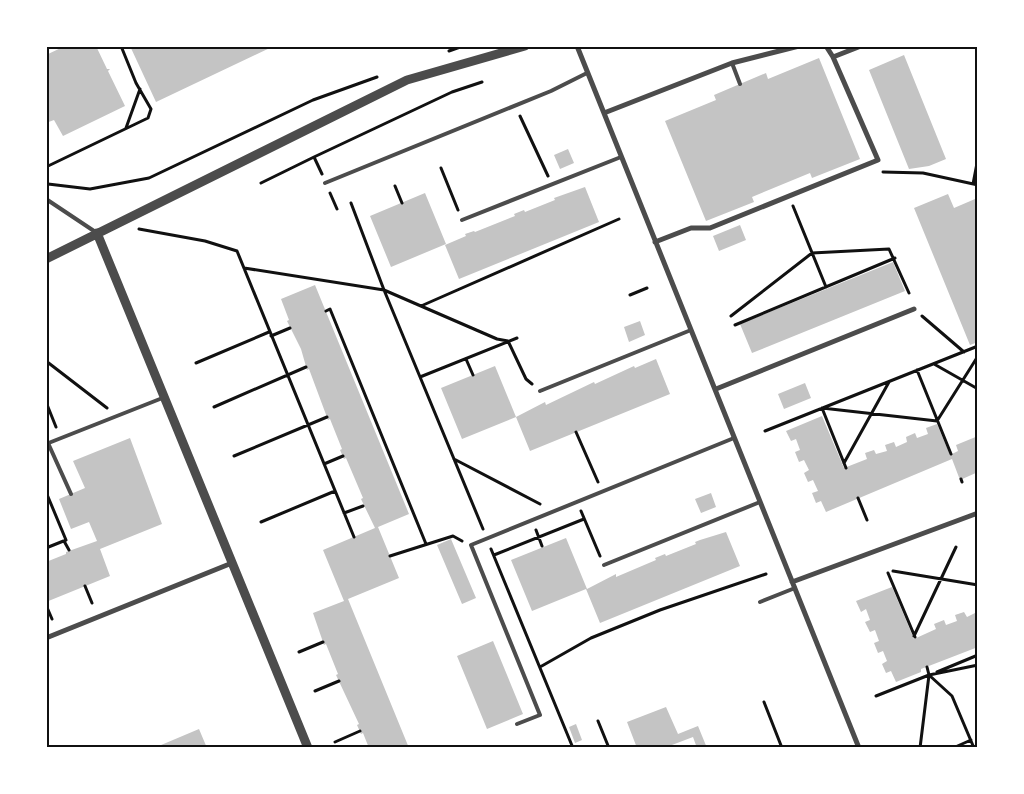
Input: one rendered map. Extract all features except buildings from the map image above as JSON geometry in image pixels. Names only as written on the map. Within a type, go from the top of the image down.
[{"type":"street","points":[[46,259],[113,224],[407,80],[524,46]]},
{"type":"street","points":[[577,46],[859,748]]},
{"type":"street","points":[[604,113],[732,63],[799,46]]},
{"type":"street","points":[[656,242],[691,228],[710,228],[878,160],[833,57],[826,46]]},
{"type":"street","points":[[833,57],[861,46]]},
{"type":"street","points":[[98,233],[308,748]]},
{"type":"street","points":[[716,389],[914,309]]},
{"type":"street","points":[[792,582],[978,513]]},
{"type":"street","points":[[46,638],[232,563]]},
{"type":"lane","points":[[732,63],[740,84]]},
{"type":"lane","points":[[326,183],[515,106],[588,73]]},
{"type":"lane","points":[[462,220],[621,157]]},
{"type":"lane","points":[[46,199],[98,233]]},
{"type":"lane","points":[[540,391],[691,330]]},
{"type":"lane","points":[[71,494],[47,444],[165,397]]},
{"type":"lane","points":[[517,724],[540,715],[471,546],[734,438]]},
{"type":"lane","points":[[604,565],[760,502]]},
{"type":"lane","points":[[760,602],[795,588]]},
{"type":"path","points":[[46,166],[148,118],[151,109],[121,46]]},
{"type":"path","points":[[444,53],[463,46]]},
{"type":"path","points":[[46,189],[47,183],[90,189],[149,178],[313,100],[378,77]]},
{"type":"path","points":[[261,183],[452,92],[482,82]]},
{"type":"path","points":[[126,129],[140,89]]},
{"type":"path","points":[[515,106],[552,185]]},
{"type":"path","points":[[314,157],[337,209]]},
{"type":"path","points":[[973,184],[978,158]]},
{"type":"path","points":[[878,160],[883,172],[923,173],[978,185]]},
{"type":"path","points":[[441,168],[462,220]]},
{"type":"path","points":[[395,186],[402,203]]},
{"type":"path","points":[[788,196],[826,287]]},
{"type":"path","points":[[351,203],[384,290],[573,748]]},
{"type":"path","points":[[421,306],[619,219]]},
{"type":"path","points":[[113,224],[205,241],[237,251],[354,537]]},
{"type":"path","points":[[731,316],[812,253],[889,249],[895,258],[909,293]]},
{"type":"path","points":[[735,325],[895,258]]},
{"type":"path","points":[[244,268],[384,290],[497,339],[508,341]]},
{"type":"path","points":[[630,295],[647,288]]},
{"type":"path","points":[[326,311],[330,309],[426,544]]},
{"type":"path","points":[[914,309],[964,352]]},
{"type":"path","points":[[196,363],[290,328]]},
{"type":"path","points":[[420,377],[517,338]]},
{"type":"path","points":[[508,341],[526,379],[540,391]]},
{"type":"path","points":[[765,432],[978,346]]},
{"type":"path","points":[[937,421],[978,356]]},
{"type":"path","points":[[466,359],[472,375]]},
{"type":"path","points":[[46,361],[117,416]]},
{"type":"path","points":[[934,364],[978,389]]},
{"type":"path","points":[[214,407],[306,367]]},
{"type":"path","points":[[917,370],[951,454]]},
{"type":"path","points":[[822,408],[845,466],[889,382]]},
{"type":"path","points":[[46,402],[60,438]]},
{"type":"path","points":[[822,408],[937,421]]},
{"type":"path","points":[[234,456],[327,417]]},
{"type":"path","points":[[576,432],[602,492]]},
{"type":"path","points":[[324,464],[343,456]]},
{"type":"path","points":[[454,459],[554,512]]},
{"type":"path","points":[[261,522],[335,491]]},
{"type":"path","points":[[46,492],[69,550]]},
{"type":"path","points":[[858,498],[866,520]]},
{"type":"path","points":[[344,513],[363,506]]},
{"type":"path","points":[[494,556],[584,519],[604,565]]},
{"type":"path","points":[[390,556],[453,536],[471,546]]},
{"type":"path","points":[[539,537],[542,546]]},
{"type":"path","points":[[46,548],[64,540]]},
{"type":"path","points":[[956,547],[941,579],[915,637],[891,572],[941,579],[978,585]]},
{"type":"path","points":[[540,667],[591,638],[660,610],[766,574]]},
{"type":"path","points":[[85,586],[92,603]]},
{"type":"path","points":[[46,605],[52,619]]},
{"type":"path","points":[[298,652],[323,642]]},
{"type":"path","points":[[876,696],[978,655]]},
{"type":"path","points":[[929,675],[978,665]]},
{"type":"path","points":[[920,748],[929,675],[927,667]]},
{"type":"path","points":[[929,675],[952,696],[974,748]]},
{"type":"path","points":[[315,691],[339,681]]},
{"type":"path","points":[[764,702],[782,748]]},
{"type":"path","points":[[598,721],[609,748]]},
{"type":"path","points":[[335,742],[360,731]]},
{"type":"path","points":[[954,748],[971,740]]}]
